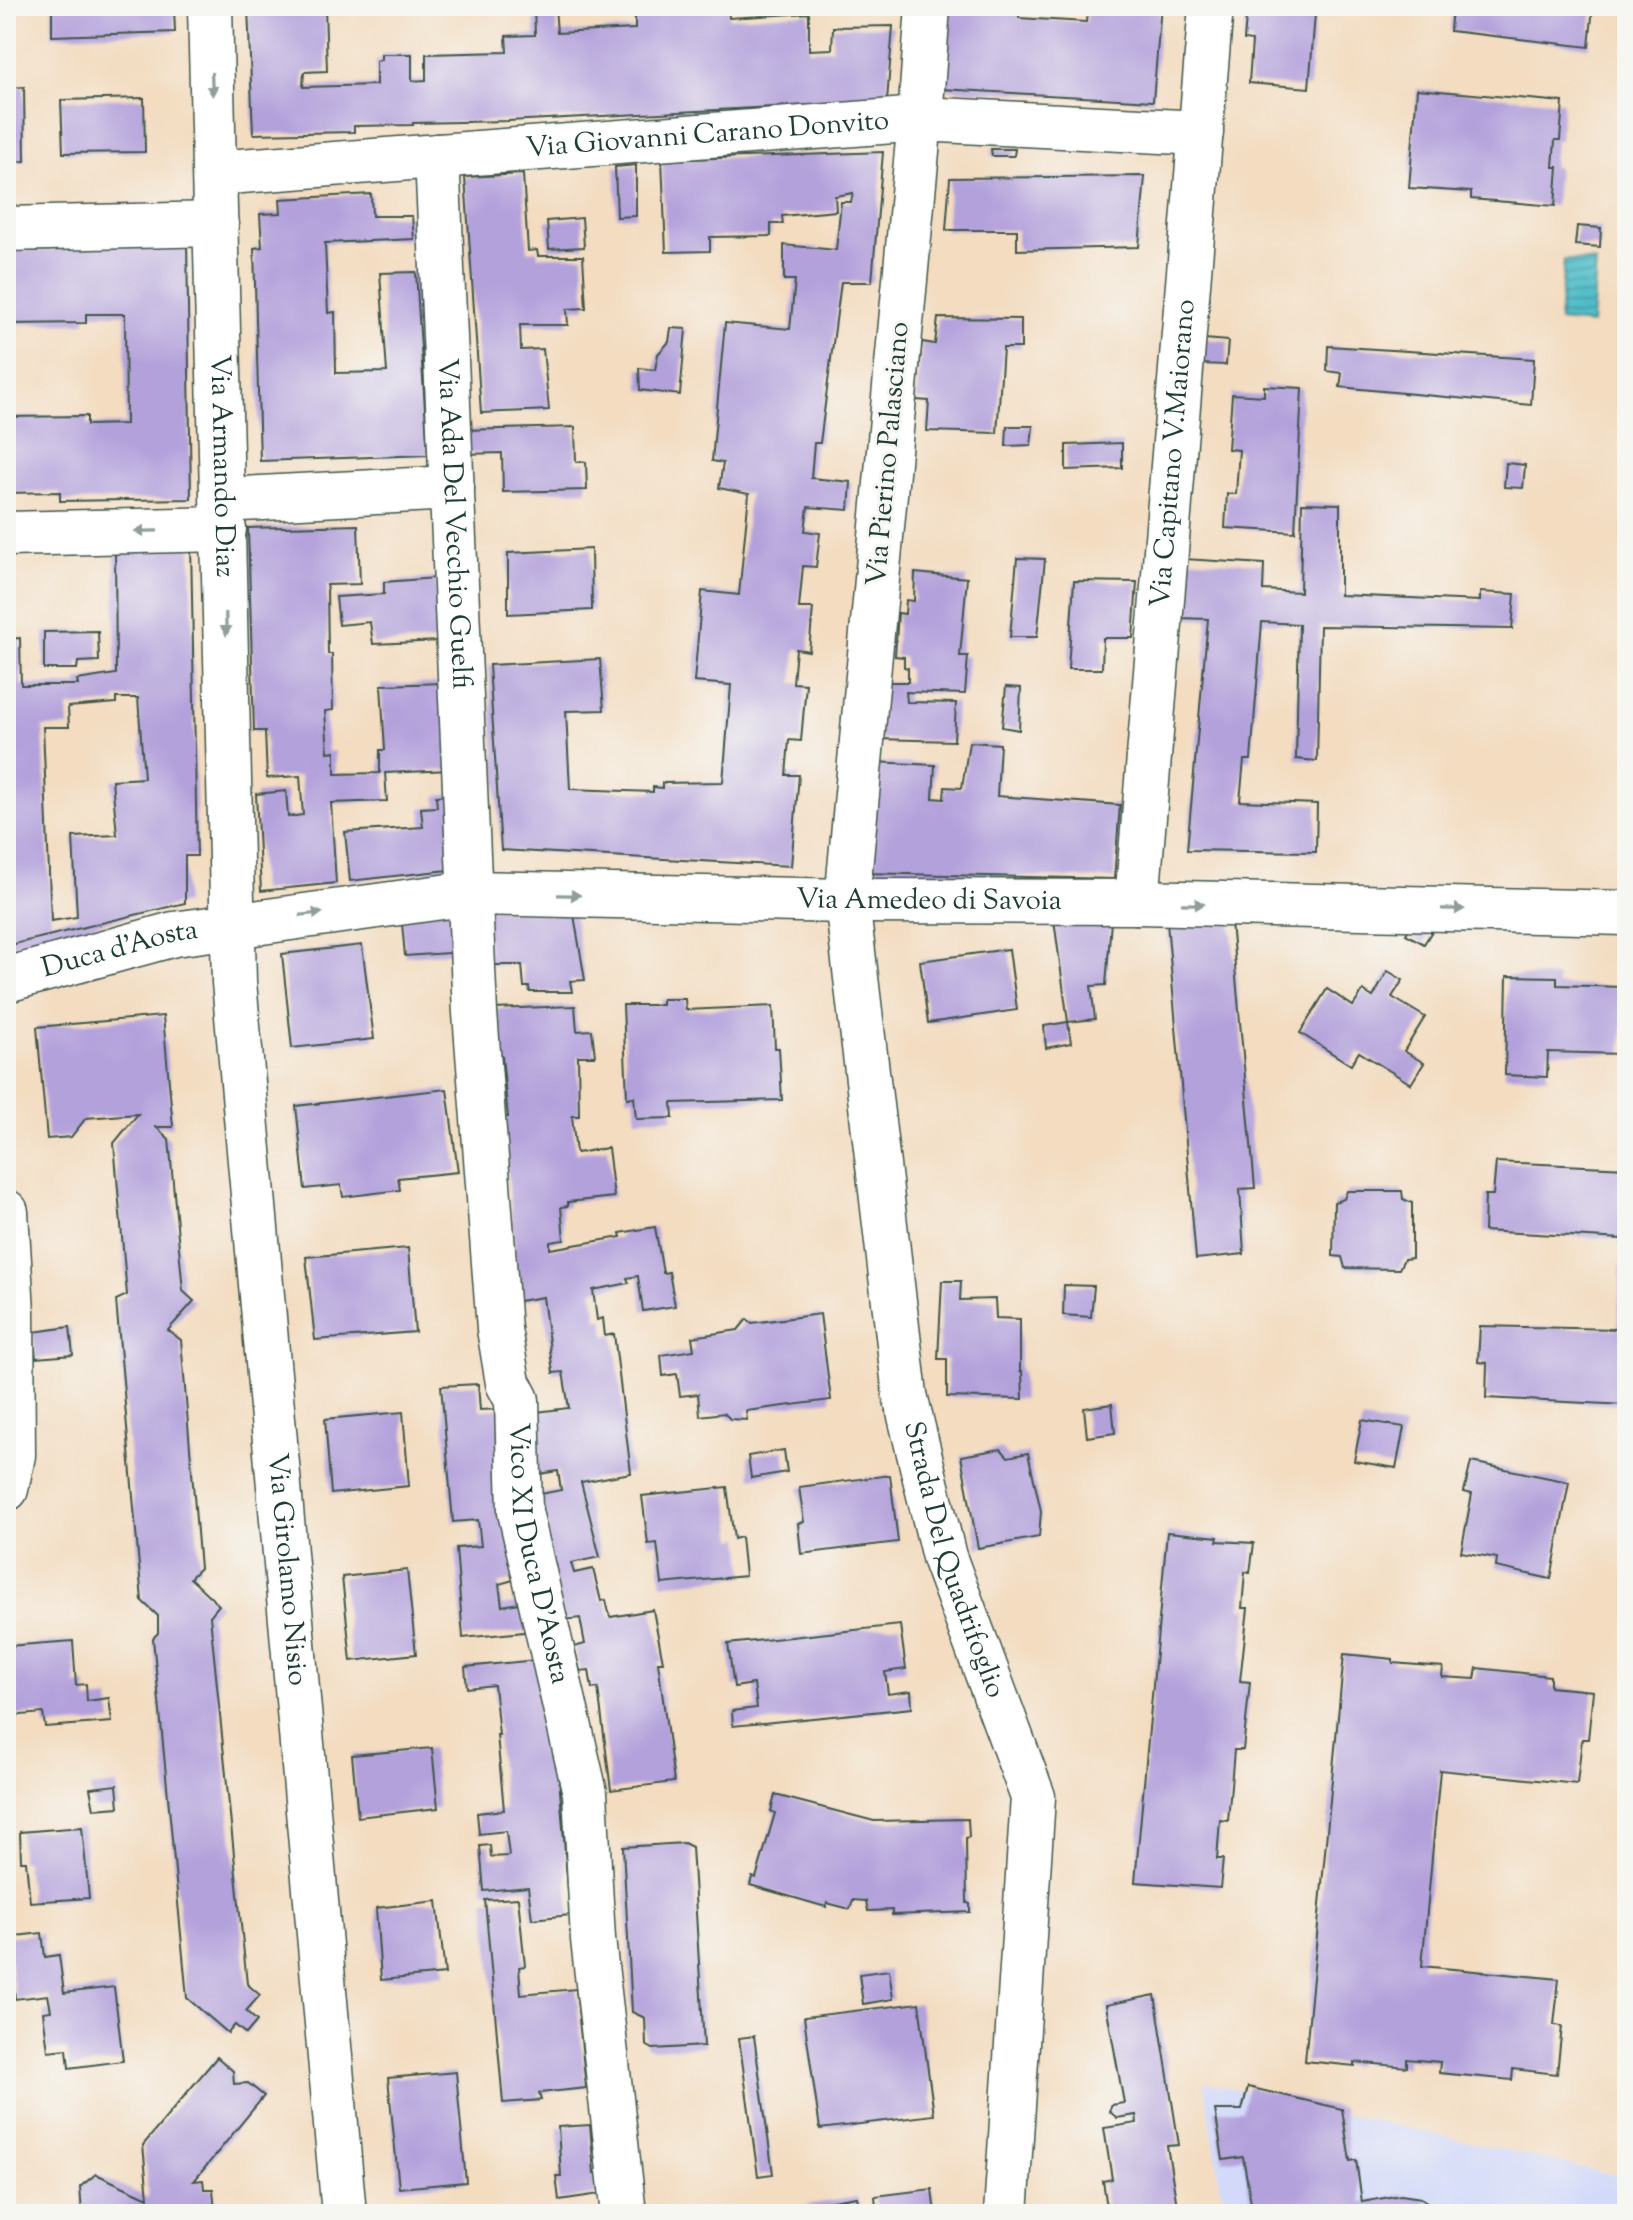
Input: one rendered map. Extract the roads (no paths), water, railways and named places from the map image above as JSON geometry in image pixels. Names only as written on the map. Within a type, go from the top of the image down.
[{"type":"street","name":"Via Armando Diaz","points":[[210,6],[233,924]]},
{"type":"street","name":"Via Pierino Palasciano","points":[[847,901],[928,6]]},
{"type":"street","name":"Via Capitano V.Maiorano","points":[[1137,902],[1211,6]]},
{"type":"street","name":"Via Giovanni Carano Donvito","points":[[215,173],[920,119],[1201,133]]},
{"type":"street","name":"Via Ada Del Vecchio Guelfi","points":[[437,156],[471,893]]},
{"type":"street","points":[[6,229],[216,224]]},
{"type":"street","points":[[6,534],[224,515],[452,488]]},
{"type":"street","name":"Via Amedeo di Savoia","points":[[233,924],[471,893],[847,901],[1137,902],[1627,913]]},
{"type":"street","name":"Vico XI Duca D'Aosta","points":[[471,893],[475,1013],[499,1329],[508,1383],[517,1400],[520,1512],[585,1793],[593,1939],[624,2214]]},
{"type":"street","name":"Strada Del Quadrifoglio","points":[[847,901],[905,1395],[944,1557],[1033,1797],[1006,2214]]},
{"type":"street","name":"Duca d'Aosta","points":[[6,980],[174,934],[233,924]]},
{"type":"street","name":"Via Girolamo Nisio","points":[[233,924],[234,982],[344,2214]]},
{"type":"street","points":[[6,1212],[12,1311],[13,1455],[6,1489]]},
{"type":"water","points":[[1564,260],[1596,262],[1592,324],[1559,321]]}]
